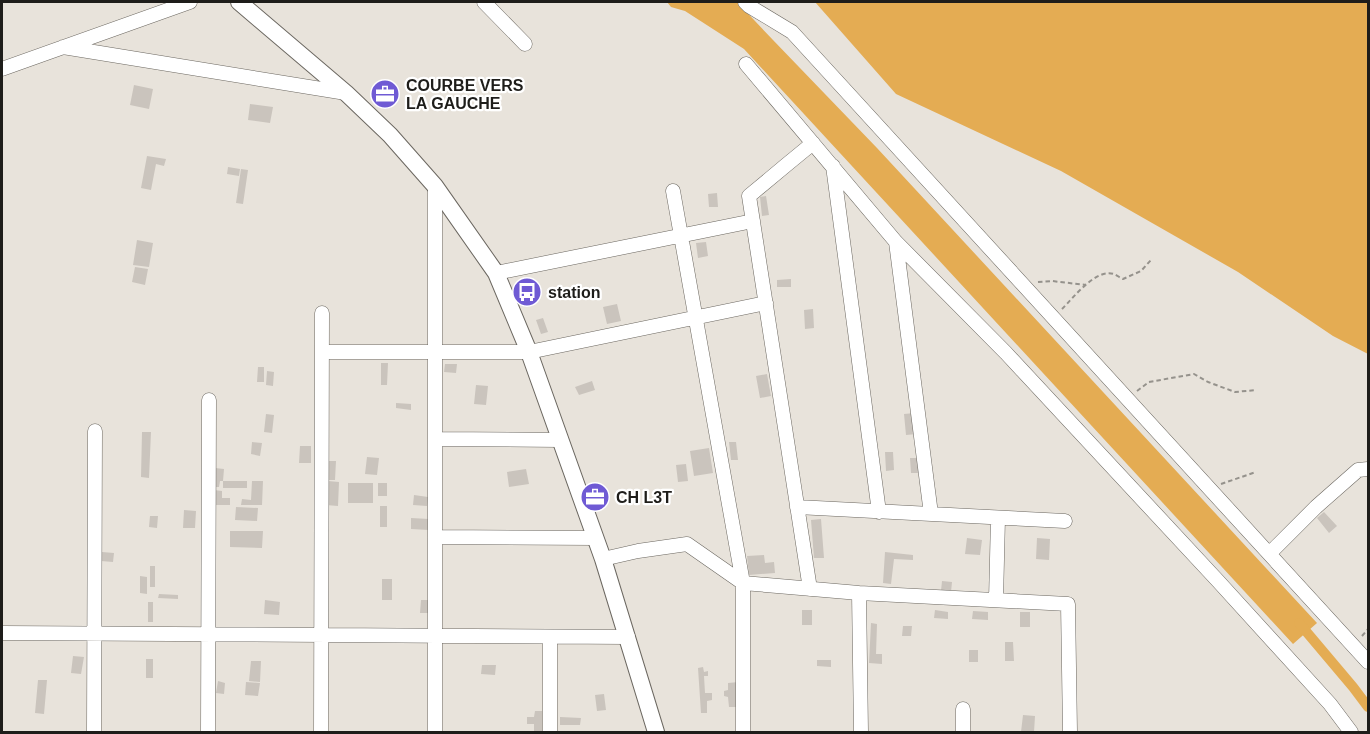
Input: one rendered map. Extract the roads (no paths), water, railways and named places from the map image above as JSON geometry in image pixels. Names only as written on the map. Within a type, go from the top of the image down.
[{"type":"main road","points":[[239,2],[346,93],[390,135],[435,186],[496,273],[529,352],[596,538],[656,732]]},
{"type":"street","points":[[2,69],[190,2]]},
{"type":"street","points":[[484,2],[525,44]]},
{"type":"street","points":[[745,2],[792,32],[1368,662]]},
{"type":"street","points":[[63,47],[346,93]]},
{"type":"street","points":[[746,64],[896,242],[1006,352],[1329,704],[1351,732]]},
{"type":"street","points":[[810,589],[750,196],[813,143]]},
{"type":"street","points":[[833,166],[879,512]]},
{"type":"street","points":[[435,186],[435,732]]},
{"type":"street","points":[[673,191],[743,583],[743,732]]},
{"type":"street","points":[[496,273],[753,220]]},
{"type":"street","points":[[896,242],[931,514]]},
{"type":"street","points":[[322,352],[529,352],[766,303]]},
{"type":"street","points":[[321,732],[322,313]]},
{"type":"street","points":[[208,732],[209,400]]},
{"type":"street","points":[[94,732],[95,432]]},
{"type":"street","points":[[435,439],[561,440]]},
{"type":"street","points":[[1270,553],[1316,507],[1359,470],[1368,469]]},
{"type":"street","points":[[797,507],[1065,521]]},
{"type":"street","points":[[996,600],[998,518]]},
{"type":"street","points":[[435,537],[596,538]]},
{"type":"street","points":[[603,559],[687,544],[743,583],[859,593],[1068,604],[1070,732]]},
{"type":"street","points":[[859,593],[861,732]]},
{"type":"street","points":[[2,633],[628,637]]},
{"type":"street","points":[[550,637],[550,732]]},
{"type":"street","points":[[963,709],[963,732]]},
{"type":"waterway","points":[[1299,623],[1368,707]]},
{"type":"place","name":"COURBE VERS LA GAUCHE","points":[[385,94]]},
{"type":"place","name":"station","points":[[527,292]]},
{"type":"place","name":"CH L3T","points":[[595,497]]}]
